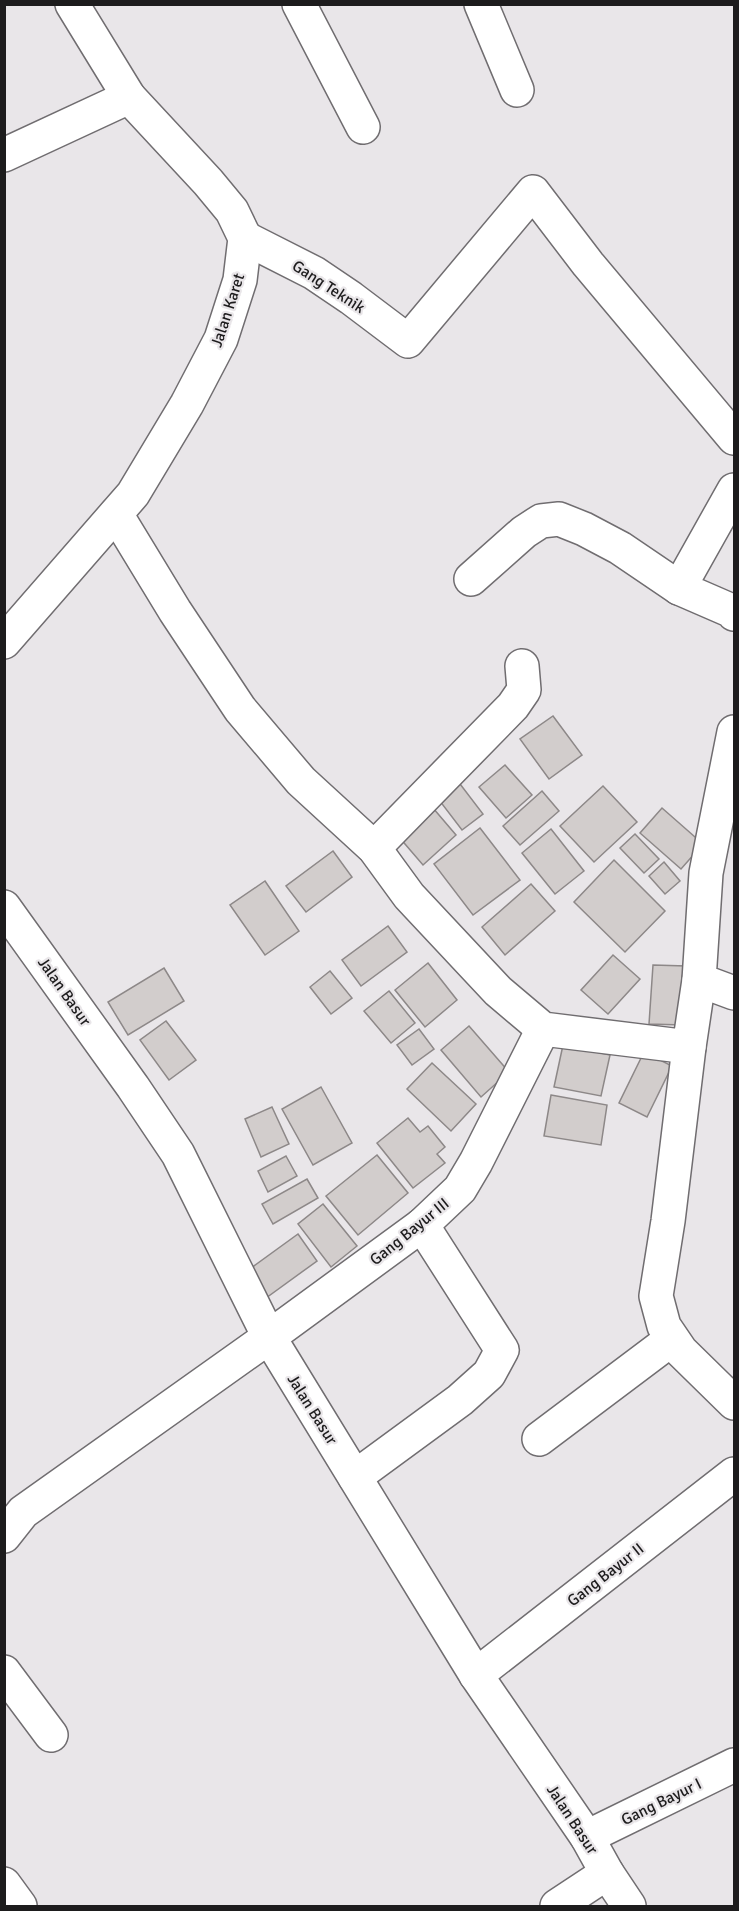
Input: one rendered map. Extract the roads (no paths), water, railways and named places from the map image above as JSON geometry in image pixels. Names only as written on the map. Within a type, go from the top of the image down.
[{"type":"street","points":[[72,4],[129,97],[232,211],[245,238]]},
{"type":"street","points":[[299,4],[363,127]]},
{"type":"street","points":[[481,4],[517,90]]},
{"type":"street","points":[[4,155],[129,97]]},
{"type":"street","name":"Gang Teknik","points":[[245,238],[314,273],[408,341],[533,192],[588,264],[735,438]]},
{"type":"street","name":"Jalan Karet","points":[[4,642],[133,494],[181,414],[221,339],[240,280],[245,238]]},
{"type":"street","points":[[679,588],[735,490]]},
{"type":"street","points":[[116,514],[175,611],[240,709],[301,780],[374,848],[409,896],[498,991],[543,1029],[689,1047]]},
{"type":"street","points":[[471,579],[524,532],[541,521],[559,519],[620,548],[679,588],[735,614]]},
{"type":"street","points":[[374,848],[513,706],[524,690],[522,666]]},
{"type":"street","points":[[735,732],[706,873],[699,980],[656,1296],[664,1326],[672,1339],[681,1351],[735,1403]]},
{"type":"street","name":"Jalan Basur","points":[[4,906],[178,1154],[269,1337],[476,1675],[587,1837],[607,1873],[630,1906]]},
{"type":"street","points":[[699,980],[735,993]]},
{"type":"street","name":"Gang Bayur III","points":[[4,1536],[23,1512],[422,1225],[460,1189],[543,1029]]},
{"type":"street","points":[[355,1477],[460,1400],[489,1374],[502,1350],[422,1225]]},
{"type":"street","points":[[539,1438],[672,1339]]},
{"type":"street","name":"Gang Bayur II","points":[[476,1675],[735,1474]]},
{"type":"street","points":[[4,1672],[51,1734]]},
{"type":"street","name":"Gang Bayur I","points":[[587,1837],[735,1765]]},
{"type":"street","points":[[557,1906],[607,1873]]},
{"type":"street","points":[[4,1884],[20,1906]]}]
